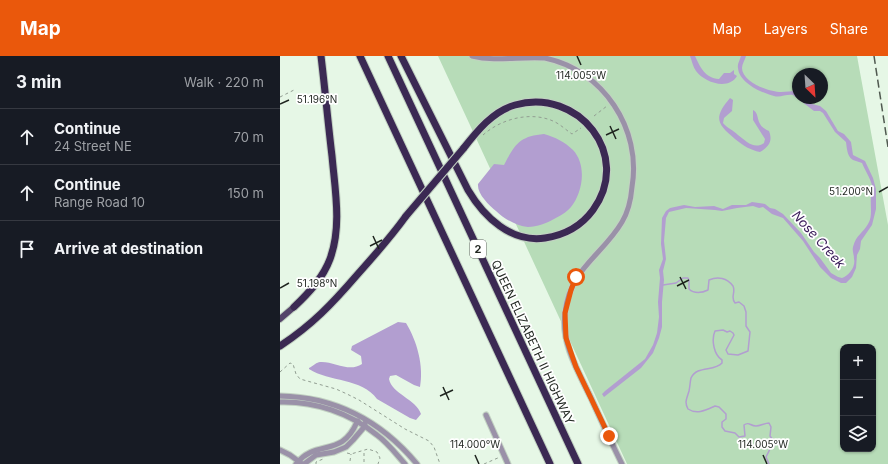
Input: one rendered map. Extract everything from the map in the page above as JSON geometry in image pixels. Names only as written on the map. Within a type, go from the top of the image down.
[{"type":"highway","points":[[294,307],[306,296],[319,280],[330,260],[336,237],[336,199],[321,56]]},
{"type":"highway","name":"2","points":[[360,56],[550,464]]},
{"type":"highway","name":"QUEEN ELIZABETH II HIGHWAY","points":[[388,56],[578,464]]},
{"type":"highway","points":[[280,346],[308,327],[333,303],[378,252],[406,216],[462,149],[483,125],[506,109],[515,105],[537,102],[557,104],[581,117],[599,138],[606,162],[605,186],[597,204],[590,214],[582,222],[562,234],[542,239],[530,238],[510,232],[498,226],[480,208],[468,190],[401,56]]},
{"type":"main road","points":[[280,319],[294,307]]},
{"type":"street","points":[[472,56],[492,58],[532,56],[561,62],[596,84],[612,101],[626,126],[633,152],[634,167],[628,209],[619,226],[606,244],[584,266],[576,277],[567,302],[565,313],[566,338],[572,357],[622,464]]},
{"type":"street","points":[[280,396],[293,396],[323,401],[346,409],[364,418],[392,438],[417,464]]},
{"type":"street","points":[[280,402],[304,403],[331,409],[365,426],[381,438],[405,464]]},
{"type":"street","points":[[486,415],[508,464]]},
{"type":"street","points":[[300,463],[315,450],[332,447],[341,443],[350,435],[356,422],[364,418]]},
{"type":"street","points":[[300,463],[316,455],[334,452],[346,447],[365,426],[364,418]]},
{"type":"street","points":[[280,450],[300,463]]},
{"type":"path","points":[[280,97],[294,90]]},
{"type":"path","points":[[594,116],[612,101]]},
{"type":"path","points":[[482,136],[497,124],[521,118],[539,118],[552,121],[572,134],[581,128]]},
{"type":"path","points":[[280,372],[288,365],[292,364],[300,379],[336,389],[359,400],[405,429],[429,441],[434,447],[440,464]]},
{"type":"path","points":[[346,452],[351,454],[368,449],[377,452],[380,458],[378,464]]},
{"type":"path","points":[[364,450],[364,462]]},
{"type":"path","points":[[350,461],[351,454]]},
{"type":"path","points":[[484,464],[503,455]]},
{"type":"path","points":[[316,464],[316,462],[325,459]]},
{"type":"green space","points":[[438,56],[857,56],[888,225],[888,464],[627,464]]},
{"type":"shaded area","points":[[690,56],[695,56],[701,68],[710,77],[719,79],[724,73],[730,73],[734,70],[734,74],[737,76],[733,81],[722,84],[705,79],[696,71]]},
{"type":"shaded area","points":[[741,56],[746,56],[742,68],[746,78],[763,88],[776,92],[792,91],[792,95],[779,97],[758,90],[742,78],[739,73],[738,64]]},
{"type":"shaded area","points":[[730,98],[733,100],[732,111],[724,118],[723,123],[750,144],[757,146],[760,145],[764,143],[765,139],[753,120],[753,110],[757,114],[761,126],[769,131],[771,138],[768,146],[760,152],[741,144],[721,125],[719,116]]},
{"type":"shaded area","points":[[805,104],[820,106],[826,111],[838,131],[844,134],[851,142],[853,155],[865,161],[873,178],[876,189],[876,209],[872,225],[861,241],[860,249],[857,255],[856,268],[852,277],[846,283],[841,283],[831,278],[820,267],[803,241],[783,218],[772,214],[763,207],[759,208],[753,206],[722,211],[686,208],[669,212],[666,218],[664,241],[666,259],[663,271],[662,327],[659,338],[653,353],[641,368],[604,397],[602,394],[605,391],[645,359],[653,345],[657,333],[659,317],[659,270],[663,259],[661,244],[662,218],[666,211],[670,208],[684,205],[695,207],[714,206],[723,209],[732,205],[746,205],[752,202],[765,204],[783,214],[801,233],[831,273],[842,278],[853,268],[854,243],[870,221],[872,185],[862,163],[853,160],[849,156],[846,142],[835,132],[823,113],[820,111],[814,111]]},
{"type":"shaded area","points":[[544,134],[556,138],[573,150],[580,163],[582,171],[581,186],[571,207],[561,215],[542,224],[531,227],[515,224],[493,209],[479,192],[478,184],[494,164],[504,165],[519,142],[529,137]]},
{"type":"shaded area","points":[[398,322],[406,323],[419,354],[421,371],[420,387],[396,375],[390,376],[389,379],[395,389],[418,409],[421,414],[416,420],[377,399],[371,392],[363,387],[317,373],[309,369],[316,363],[320,362],[347,367],[362,364],[361,356],[351,350],[352,346]]},
{"type":"waterway","points":[[663,285],[676,283],[683,278],[688,278],[689,289],[693,292],[701,292],[708,290],[709,280],[719,278],[728,281],[733,286],[734,301],[735,303],[739,302],[744,306],[746,312],[746,326],[750,332],[748,351],[738,355],[728,354],[726,350],[734,335],[733,333],[723,330],[715,331],[713,339],[714,347],[717,355],[722,360],[722,363],[719,366],[697,371],[694,374],[691,378],[686,404],[688,409],[695,412],[715,406],[719,407],[726,414],[726,419],[722,422],[722,427],[725,431],[735,433],[739,437],[745,436],[744,425],[746,424],[756,426],[769,423],[771,427],[770,436],[775,443],[766,457],[769,464]]},
{"type":"railway","points":[[874,56],[888,147]]},
{"type":"route","points":[[576,277],[567,302],[565,313],[564,326],[568,348],[609,436]]},
{"type":"water label","name":"Nose Creek","points":[[819,239]]}]
